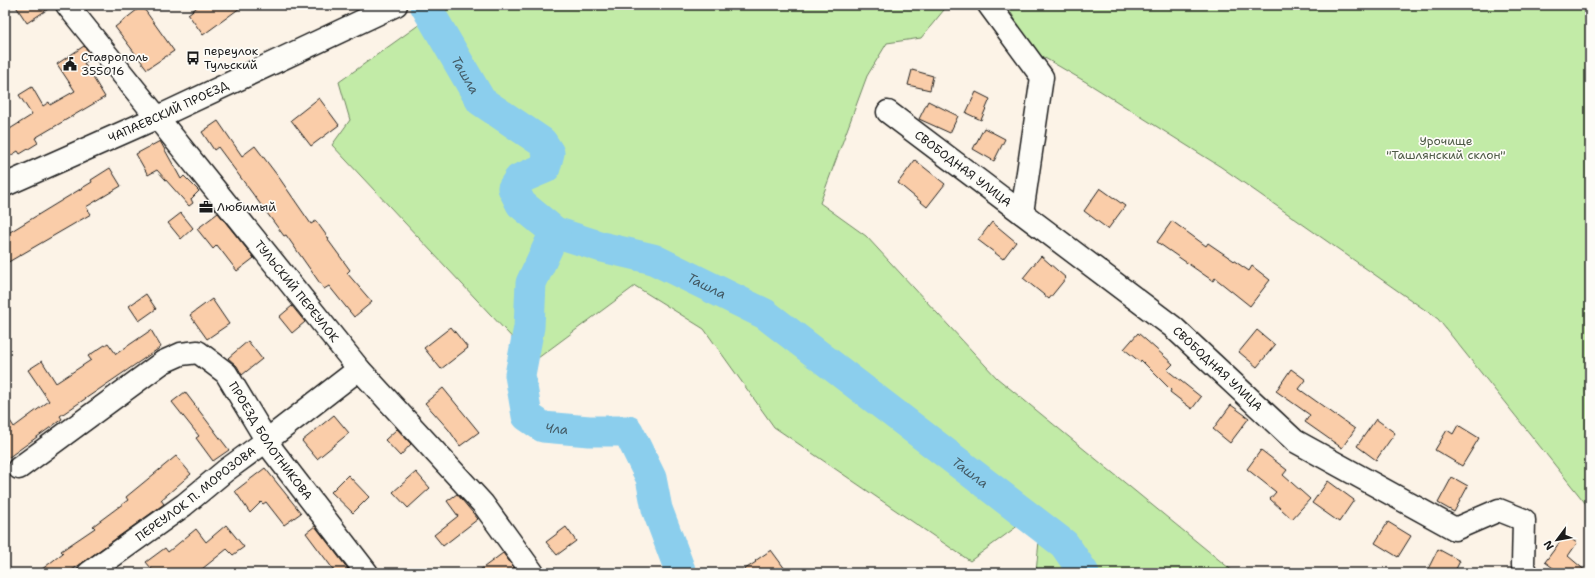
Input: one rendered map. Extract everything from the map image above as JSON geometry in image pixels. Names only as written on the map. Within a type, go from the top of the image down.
[{"type":"street","name":"ТУЛЬСКИЙ ПЕРЕУЛОК","points":[[67,5],[156,118],[359,369],[483,504],[533,573]]},
{"type":"street","name":"ЧАПАЕВСКИЙ ПРОЕЗД","points":[[5,185],[156,118],[396,5]]},
{"type":"street","points":[[989,5],[1042,78],[1022,213]]},
{"type":"street","name":"СВОБОДНАЯ УЛИЦА","points":[[888,112],[1173,327],[1295,441],[1455,529],[1499,510],[1524,520],[1523,565],[1527,573]]},
{"type":"street","name":"ПРОЕЗД БОЛОТНИКОВА","points":[[19,468],[163,362],[181,354],[198,352],[226,373],[266,441],[367,573]]},
{"type":"street","name":"ПЕРЕУЛОК П. МОРОЗОВА","points":[[89,573],[184,505],[224,471],[266,441],[359,369]]},
{"type":"green space","points":[[458,5],[948,5],[921,38],[887,43],[867,76],[820,203],[866,236],[997,378],[1235,573],[1036,573],[1042,508],[970,561],[774,427],[704,329],[635,286],[534,361],[332,145],[350,120],[339,82],[427,19]]},
{"type":"green space","name":"Урочище \"Ташлянский склон\"","points":[[1007,5],[1590,5],[1590,509],[1438,319],[1221,167],[1086,82],[1031,50]]},
{"type":"building","points":[[15,5],[54,5],[27,23]]},
{"type":"building","points":[[200,5],[244,5],[203,35],[188,14]]},
{"type":"building","points":[[142,6],[174,51],[147,69],[115,27]]},
{"type":"building","points":[[84,46],[93,57],[84,63],[105,97],[35,138],[38,143],[20,154],[18,151],[5,159],[5,132],[32,115],[19,95],[32,87],[43,106],[49,102],[50,105],[75,91],[57,64]]},
{"type":"building","points":[[912,70],[933,76],[930,90],[908,85]]},
{"type":"building","points":[[976,92],[990,99],[981,120],[966,113]]},
{"type":"building","points":[[319,98],[339,125],[311,146],[291,120]]},
{"type":"building","points":[[928,101],[958,116],[950,133],[919,119]]},
{"type":"building","points":[[218,121],[242,156],[255,146],[311,224],[316,221],[329,239],[328,240],[350,270],[347,273],[372,302],[354,317],[329,286],[324,289],[286,235],[284,236],[218,147],[214,150],[202,132]]},
{"type":"building","points":[[984,128],[1005,139],[994,161],[973,149]]},
{"type":"building","points":[[160,141],[181,179],[184,176],[199,191],[191,199],[193,203],[189,206],[157,170],[148,175],[136,154]]},
{"type":"building","points":[[915,160],[945,184],[927,207],[898,183]]},
{"type":"building","points":[[110,168],[121,186],[86,207],[91,214],[5,264],[5,235],[92,182],[91,180]]},
{"type":"building","points":[[1100,188],[1125,206],[1108,229],[1084,211]]},
{"type":"building","points":[[181,213],[193,228],[181,239],[168,223]]},
{"type":"building","points":[[218,213],[254,258],[237,271],[217,245],[213,249],[197,229]]},
{"type":"building","points":[[1172,221],[1206,246],[1208,243],[1249,271],[1252,266],[1270,280],[1250,306],[1215,278],[1213,281],[1157,242]]},
{"type":"building","points":[[992,222],[1016,242],[1003,259],[978,240]]},
{"type":"building","points":[[1041,256],[1066,278],[1049,299],[1023,278]]},
{"type":"building","points":[[146,294],[156,309],[139,321],[129,306]]},
{"type":"building","points":[[212,299],[229,324],[207,339],[190,315]]},
{"type":"building","points":[[292,306],[305,322],[292,333],[279,317]]},
{"type":"building","points":[[451,327],[468,348],[441,369],[424,348]]},
{"type":"building","points":[[151,330],[161,347],[60,416],[62,419],[5,460],[5,413],[14,427],[49,401],[28,370],[42,361],[56,383],[91,360],[88,356],[108,343],[116,354]]},
{"type":"building","points":[[1257,330],[1275,345],[1257,367],[1239,352]]},
{"type":"building","points":[[1138,333],[1173,364],[1167,370],[1201,397],[1192,409],[1170,392],[1171,390],[1141,360],[1140,362],[1124,349]]},
{"type":"building","points":[[248,341],[262,359],[242,375],[237,366],[228,358]]},
{"type":"building","points":[[1291,369],[1306,380],[1299,389],[1355,429],[1342,448],[1305,422],[1310,415],[1276,391]]},
{"type":"building","points":[[443,388],[479,432],[460,446],[449,430],[425,403]]},
{"type":"building","points":[[185,392],[229,450],[213,461],[196,438],[199,436],[172,402]]},
{"type":"building","points":[[1231,405],[1249,418],[1230,443],[1213,429]]},
{"type":"building","points":[[334,415],[349,433],[317,459],[302,441]]},
{"type":"building","points":[[1376,419],[1395,433],[1376,460],[1357,446]]},
{"type":"building","points":[[1458,425],[1479,438],[1462,466],[1435,450],[1447,430],[1453,434]]},
{"type":"building","points":[[397,429],[411,444],[400,456],[385,440]]},
{"type":"building","points":[[1261,450],[1287,470],[1283,475],[1310,499],[1292,519],[1270,499],[1276,492],[1247,469]]},
{"type":"building","points":[[176,456],[191,474],[161,500],[164,504],[68,573],[37,573],[63,553],[61,551],[95,528],[93,526],[128,500],[126,497]]},
{"type":"building","points":[[265,468],[301,513],[284,525],[266,502],[263,504],[261,502],[250,513],[235,491]]},
{"type":"building","points":[[416,472],[430,488],[408,508],[393,492]]},
{"type":"building","points":[[348,475],[369,497],[353,513],[331,492]]},
{"type":"building","points":[[1452,477],[1468,486],[1454,512],[1438,503]]},
{"type":"building","points":[[1328,481],[1354,500],[1339,522],[1312,503]]},
{"type":"building","points":[[457,494],[478,519],[443,546],[434,535],[458,516],[447,501]]},
{"type":"building","points":[[1388,522],[1411,536],[1398,557],[1375,543]]},
{"type":"building","points":[[226,525],[244,547],[233,555],[227,549],[197,573],[155,573],[146,562],[165,548],[168,552],[196,529],[206,542]]},
{"type":"building","points":[[315,526],[351,573],[336,573],[306,533]]},
{"type":"building","points":[[566,527],[576,541],[557,555],[546,542]]},
{"type":"building","points":[[1565,535],[1577,543],[1568,556],[1588,573],[1560,573],[1545,562]]},
{"type":"building","points":[[1438,549],[1460,561],[1454,573],[1426,573]]},
{"type":"building","points":[[771,550],[788,573],[739,573],[756,562],[755,561]]},
{"type":"building","points":[[503,553],[518,573],[476,573]]},
{"type":"waterway","name":"Ташла","points":[[425,5],[481,101],[542,142],[549,153],[545,168],[519,179],[513,188],[521,204],[555,232],[602,247],[653,259],[765,314],[1064,544],[1084,573]]},
{"type":"waterway","name":"Чла","points":[[555,232],[531,283],[529,327],[520,375],[527,416],[543,427],[589,431],[628,431],[651,478],[657,509],[681,573]]},
{"type":"place","name":"переулок Тульский","points":[[193,58]]},
{"type":"place","name":"Ставрополь 355016","points":[[70,64]]},
{"type":"place","name":"Любимый","points":[[206,207]]}]
